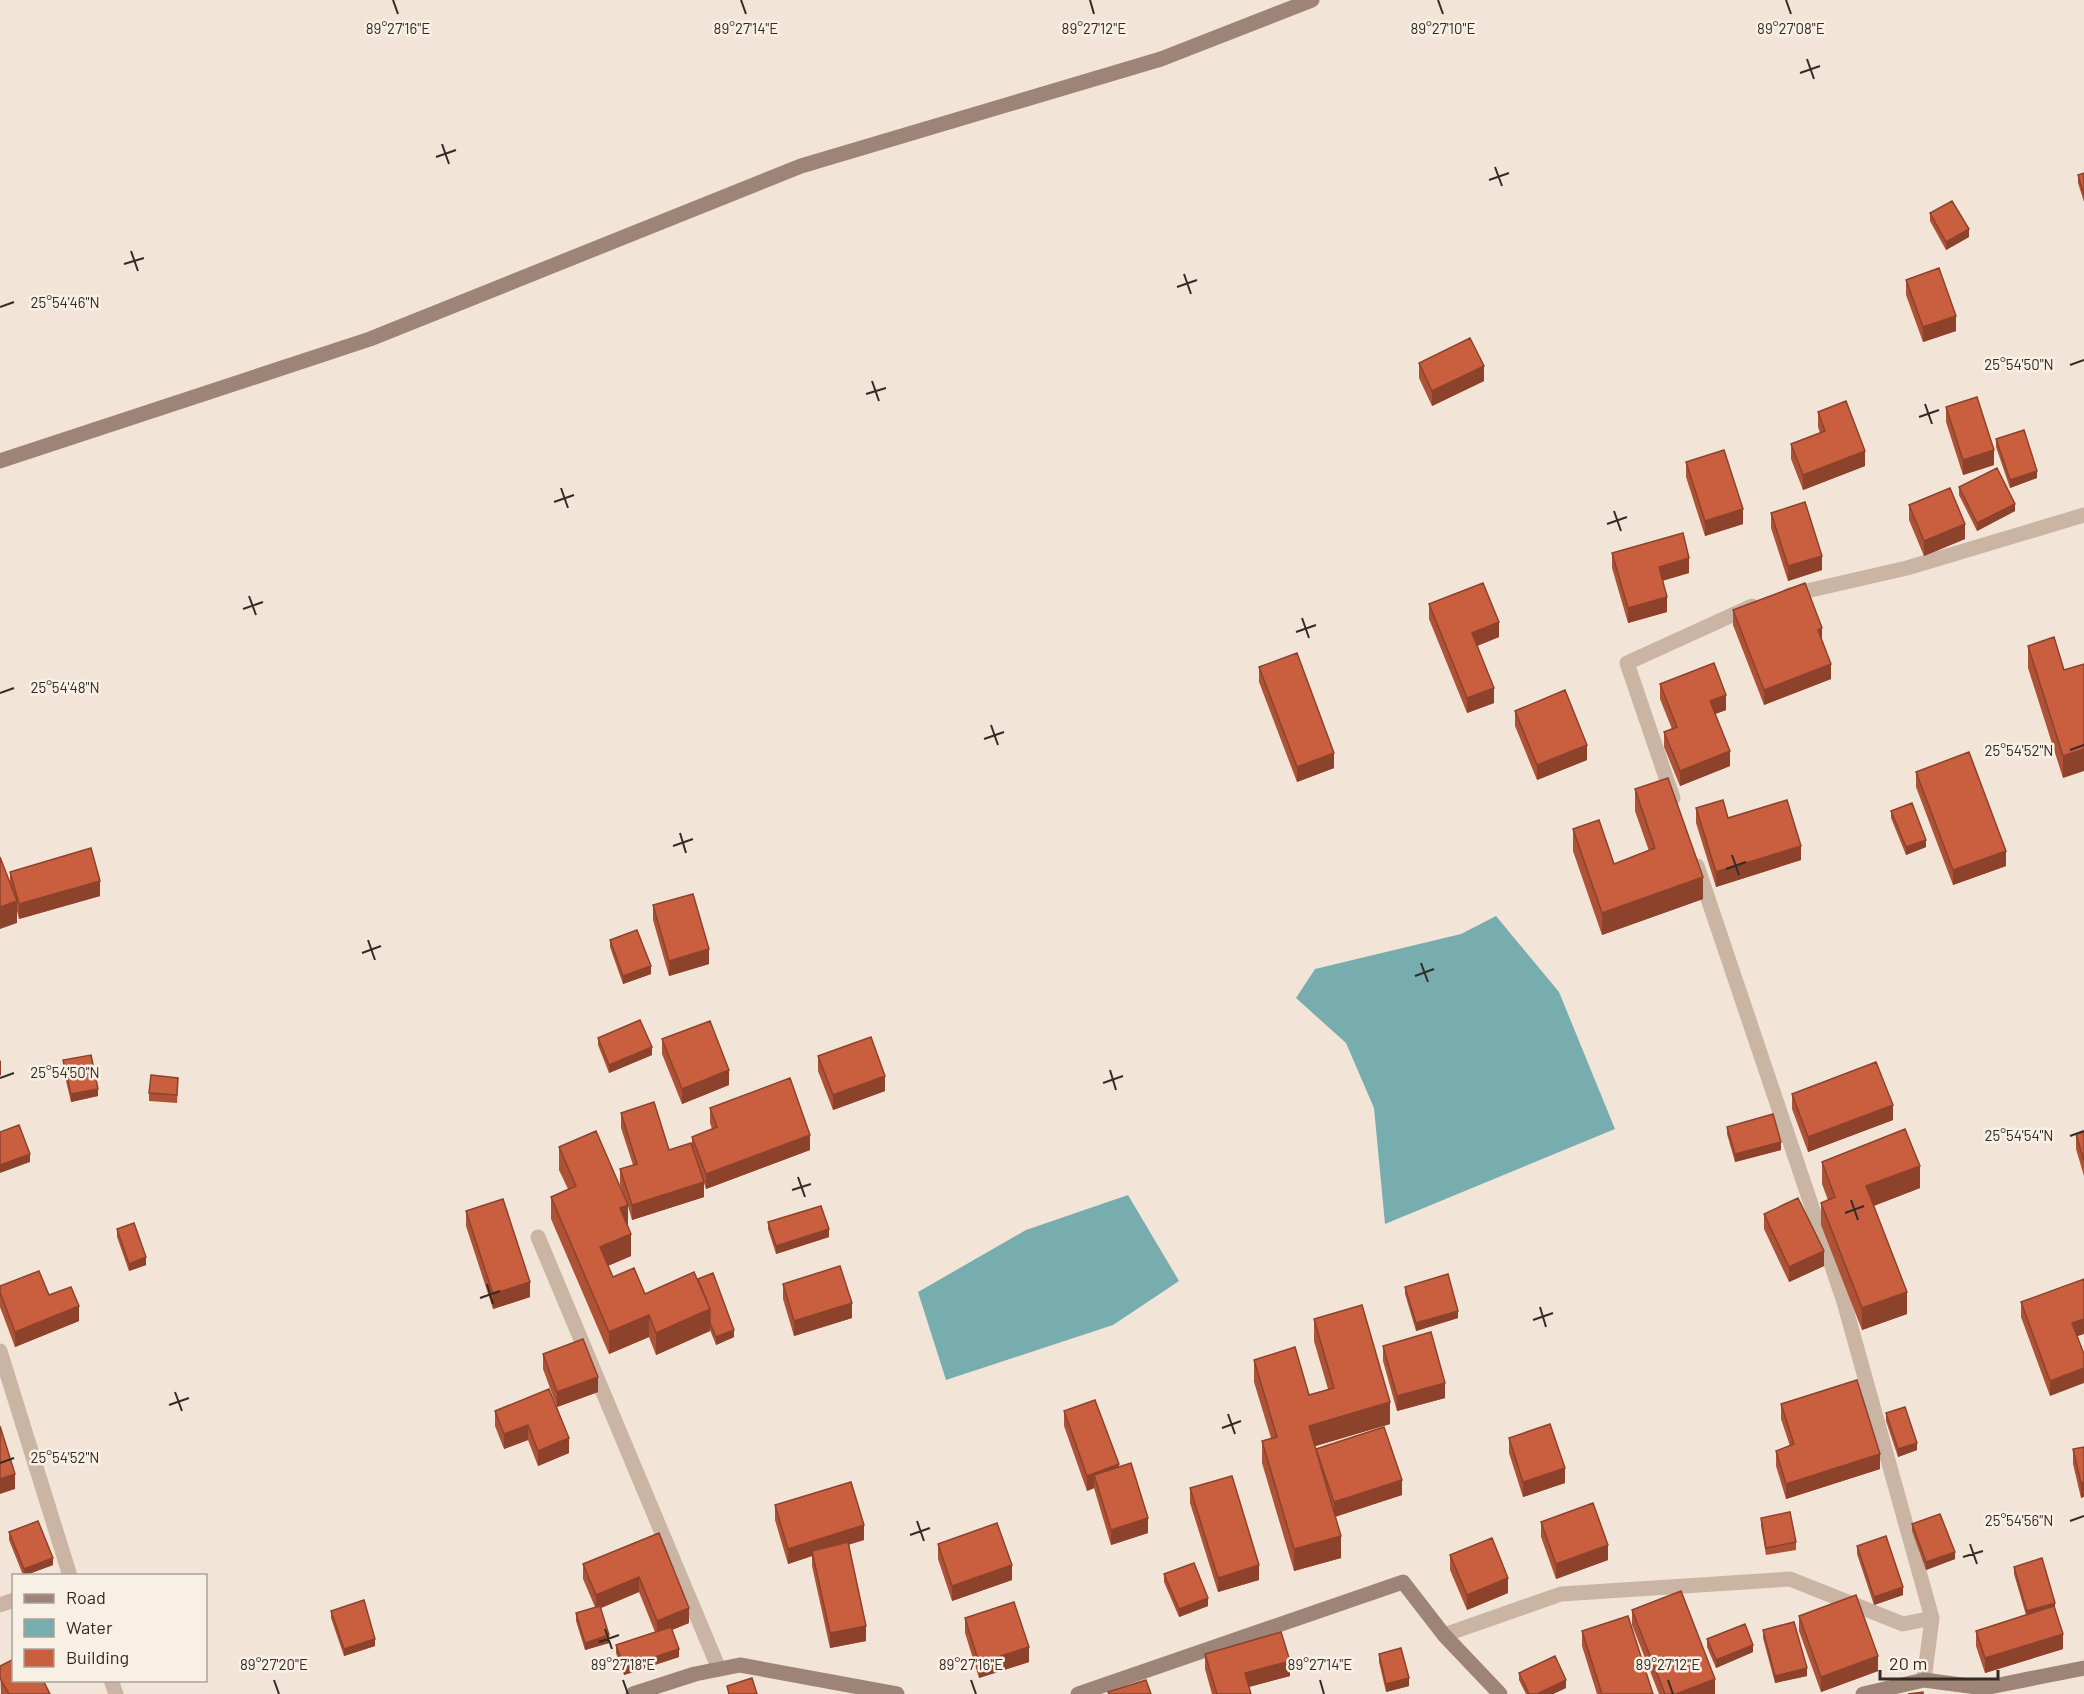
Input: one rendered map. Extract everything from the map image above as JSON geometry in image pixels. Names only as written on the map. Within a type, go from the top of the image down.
[{"type":"street","points":[[0,461],[370,339],[801,166],[1161,59],[1312,0]]},
{"type":"street","points":[[1680,817],[1627,663],[1769,599],[1907,568],[2084,515]]},
{"type":"street","points":[[1691,850],[1844,1302],[1932,1618],[1924,1680]]},
{"type":"street","points":[[538,1237],[720,1669]]},
{"type":"street","points":[[0,1351],[13,1385],[70,1574]]},
{"type":"street","points":[[1444,1635],[1561,1594],[1790,1579],[1903,1624],[1932,1618]]},
{"type":"street","points":[[1078,1694],[1403,1582],[1444,1635],[1500,1694]]},
{"type":"street","points":[[633,1694],[740,1665],[897,1694]]},
{"type":"street","points":[[1863,1694],[1924,1680],[1984,1688],[2084,1668]]},
{"type":"water","points":[[1496,916],[1559,992],[1615,1129],[1385,1224],[1374,1108],[1346,1043],[1296,998],[1315,969],[1461,934]]},
{"type":"water","points":[[1128,1195],[1179,1281],[1113,1325],[946,1380],[918,1292],[1026,1230]]},
{"type":"building","points":[[2084,173],[2084,195],[2078,175]]},
{"type":"building","points":[[1952,201],[1969,229],[1946,242],[1930,213]]},
{"type":"building","points":[[1939,268],[1956,316],[1923,327],[1906,280]]},
{"type":"building","points":[[1470,338],[1484,366],[1432,391],[1419,363]]},
{"type":"building","points":[[1977,397],[1994,450],[1963,460],[1946,407]]},
{"type":"building","points":[[1846,401],[1865,451],[1803,475],[1791,444],[1825,431],[1818,412]]},
{"type":"building","points":[[2024,430],[2037,471],[2010,480],[1996,439]]},
{"type":"building","points":[[1724,450],[1743,509],[1705,521],[1686,462]]},
{"type":"building","points":[[1997,468],[2015,504],[1977,523],[1959,487]]},
{"type":"building","points":[[1950,488],[1965,524],[1924,541],[1909,505]]},
{"type":"building","points":[[1805,502],[1822,556],[1788,566],[1771,513]]},
{"type":"building","points":[[1683,533],[1689,558],[1659,567],[1667,597],[1628,608],[1612,553]]},
{"type":"building","points":[[1483,583],[1499,622],[1472,633],[1494,688],[1467,698],[1429,604]]},
{"type":"building","points":[[1805,583],[1822,628],[1818,630],[1831,664],[1764,690],[1733,610]]},
{"type":"building","points":[[2054,637],[2064,670],[2084,664],[2084,749],[2063,756],[2028,646]]},
{"type":"building","points":[[1297,653],[1334,753],[1297,767],[1259,667]]},
{"type":"building","points":[[1714,663],[1726,695],[1710,701],[1730,751],[1680,771],[1664,732],[1677,727],[1660,684]]},
{"type":"building","points":[[1565,690],[1587,745],[1537,765],[1515,711]]},
{"type":"building","points":[[1969,752],[2006,851],[1953,870],[1916,772]]},
{"type":"building","points":[[1668,778],[1703,877],[1602,913],[1573,829],[1599,820],[1614,864],[1655,848],[1635,789]]},
{"type":"building","points":[[1723,800],[1728,818],[1787,800],[1801,846],[1716,872],[1696,808]]},
{"type":"building","points":[[1912,803],[1926,840],[1906,847],[1891,811]]},
{"type":"building","points":[[91,848],[100,881],[19,904],[10,872]]},
{"type":"building","points":[[0,857],[17,901],[0,907]]},
{"type":"building","points":[[693,894],[709,949],[669,961],[653,905]]},
{"type":"building","points":[[637,930],[651,966],[623,976],[610,940]]},
{"type":"building","points":[[640,1020],[652,1047],[609,1065],[598,1038]]},
{"type":"building","points":[[710,1021],[729,1070],[682,1089],[662,1039]]},
{"type":"building","points":[[871,1037],[885,1076],[833,1095],[818,1056]]},
{"type":"building","points":[[91,1055],[98,1089],[71,1094],[63,1060]]},
{"type":"building","points":[[1876,1062],[1893,1105],[1808,1137],[1792,1094]]},
{"type":"building","points":[[151,1075],[178,1078],[177,1095],[149,1093]]},
{"type":"building","points":[[790,1078],[810,1135],[706,1174],[692,1137],[717,1127],[710,1108]]},
{"type":"building","points":[[654,1102],[669,1150],[691,1143],[704,1182],[632,1205],[620,1169],[637,1164],[621,1113]]},
{"type":"building","points":[[1773,1114],[1781,1142],[1735,1154],[1727,1127]]},
{"type":"building","points":[[19,1125],[30,1154],[0,1165],[0,1132]]},
{"type":"building","points":[[1905,1129],[1920,1166],[1866,1186],[1907,1292],[1862,1308],[1821,1203],[1835,1197],[1822,1162]]},
{"type":"building","points":[[596,1131],[628,1205],[620,1208],[631,1234],[600,1247],[613,1277],[634,1268],[645,1294],[694,1272],[710,1309],[656,1333],[649,1315],[609,1332],[551,1197],[576,1186],[559,1147]]},
{"type":"building","points":[[2084,1132],[2084,1161],[2076,1134]]},
{"type":"building","points":[[1798,1198],[1824,1251],[1789,1267],[1764,1214]]},
{"type":"building","points":[[503,1199],[530,1282],[493,1294],[466,1211]]},
{"type":"building","points":[[821,1206],[829,1229],[776,1246],[768,1222]]},
{"type":"building","points":[[134,1223],[146,1257],[129,1264],[117,1229]]},
{"type":"building","points":[[840,1266],[852,1303],[794,1321],[783,1284]]},
{"type":"building","points":[[39,1271],[49,1295],[71,1287],[79,1306],[15,1332],[0,1292],[0,1286]]},
{"type":"building","points":[[713,1273],[734,1330],[716,1337],[710,1323],[710,1309],[698,1279]]},
{"type":"building","points":[[1448,1274],[1458,1311],[1416,1323],[1405,1287]]},
{"type":"building","points":[[2084,1279],[2084,1319],[2072,1323],[2084,1354],[2084,1368],[2050,1381],[2021,1302]]},
{"type":"building","points":[[1362,1305],[1390,1402],[1309,1426],[1341,1536],[1294,1549],[1262,1441],[1277,1437],[1254,1360],[1295,1347],[1309,1395],[1334,1388],[1314,1319]]},
{"type":"building","points":[[1431,1332],[1445,1383],[1397,1396],[1383,1346]]},
{"type":"building","points":[[583,1339],[598,1377],[557,1392],[543,1354]]},
{"type":"building","points":[[1857,1380],[1880,1454],[1786,1484],[1776,1451],[1794,1444],[1781,1404]]},
{"type":"building","points":[[549,1389],[569,1438],[538,1451],[528,1425],[504,1434],[495,1411]]},
{"type":"building","points":[[1095,1400],[1119,1464],[1087,1476],[1064,1411]]},
{"type":"building","points":[[1905,1407],[1917,1443],[1898,1449],[1886,1413]]},
{"type":"building","points":[[1550,1424],[1565,1468],[1523,1482],[1509,1438]]},
{"type":"building","points":[[0,1426],[15,1474],[0,1479]]},
{"type":"building","points":[[1384,1427],[1402,1480],[1334,1502],[1316,1449]]},
{"type":"building","points":[[2084,1447],[2084,1482],[2081,1483],[2073,1449]]},
{"type":"building","points":[[1131,1463],[1148,1518],[1111,1530],[1094,1475]]},
{"type":"building","points":[[1232,1476],[1259,1565],[1218,1578],[1190,1488]]},
{"type":"building","points":[[851,1482],[864,1525],[788,1549],[775,1505]]},
{"type":"building","points":[[1593,1503],[1608,1545],[1556,1564],[1541,1522]]},
{"type":"building","points":[[1790,1512],[1796,1542],[1766,1548],[1761,1518]]},
{"type":"building","points":[[1940,1514],[1955,1552],[1926,1562],[1912,1524]]},
{"type":"building","points":[[38,1521],[53,1558],[24,1569],[9,1532]]},
{"type":"building","points":[[997,1523],[1012,1565],[952,1586],[938,1544]]},
{"type":"building","points":[[659,1533],[689,1608],[657,1621],[639,1577],[596,1595],[583,1564]]},
{"type":"building","points":[[1886,1536],[1903,1587],[1874,1597],[1857,1546]]},
{"type":"building","points":[[1492,1538],[1508,1578],[1467,1595],[1450,1555]]},
{"type":"building","points":[[848,1542],[866,1626],[830,1633],[812,1551]]},
{"type":"building","points":[[2042,1558],[2055,1603],[2027,1611],[2014,1567]]},
{"type":"building","points":[[1194,1563],[1208,1598],[1179,1609],[1164,1574]]},
{"type":"building","points":[[1681,1591],[1715,1679],[1676,1694],[1665,1694],[1632,1610]]},
{"type":"building","points":[[1856,1595],[1878,1656],[1821,1677],[1799,1616]]},
{"type":"building","points":[[364,1600],[375,1639],[344,1649],[331,1611]]},
{"type":"building","points":[[1014,1602],[1029,1647],[979,1663],[965,1618]]},
{"type":"building","points":[[600,1606],[609,1635],[585,1643],[576,1613]]},
{"type":"building","points":[[2054,1606],[2063,1634],[1985,1658],[1976,1631]]},
{"type":"building","points":[[1628,1616],[1653,1694],[1602,1694],[1582,1631]]},
{"type":"building","points":[[1794,1622],[1807,1668],[1775,1676],[1763,1630]]},
{"type":"building","points":[[1745,1624],[1753,1645],[1716,1660],[1707,1639]]},
{"type":"building","points":[[671,1627],[679,1649],[624,1667],[616,1645]]},
{"type":"building","points":[[1281,1632],[1290,1661],[1245,1673],[1251,1694],[1217,1694],[1205,1654]]},
{"type":"building","points":[[1401,1648],[1409,1678],[1386,1684],[1379,1654]]},
{"type":"building","points":[[1555,1656],[1566,1680],[1537,1694],[1529,1694],[1519,1673]]},
{"type":"building","points":[[12,1660],[12,1682],[44,1682],[50,1694],[9,1694],[0,1678],[0,1666]]},
{"type":"building","points":[[752,1678],[757,1694],[729,1694],[727,1686]]},
{"type":"building","points":[[1146,1680],[1151,1694],[1109,1694],[1108,1692]]}]
